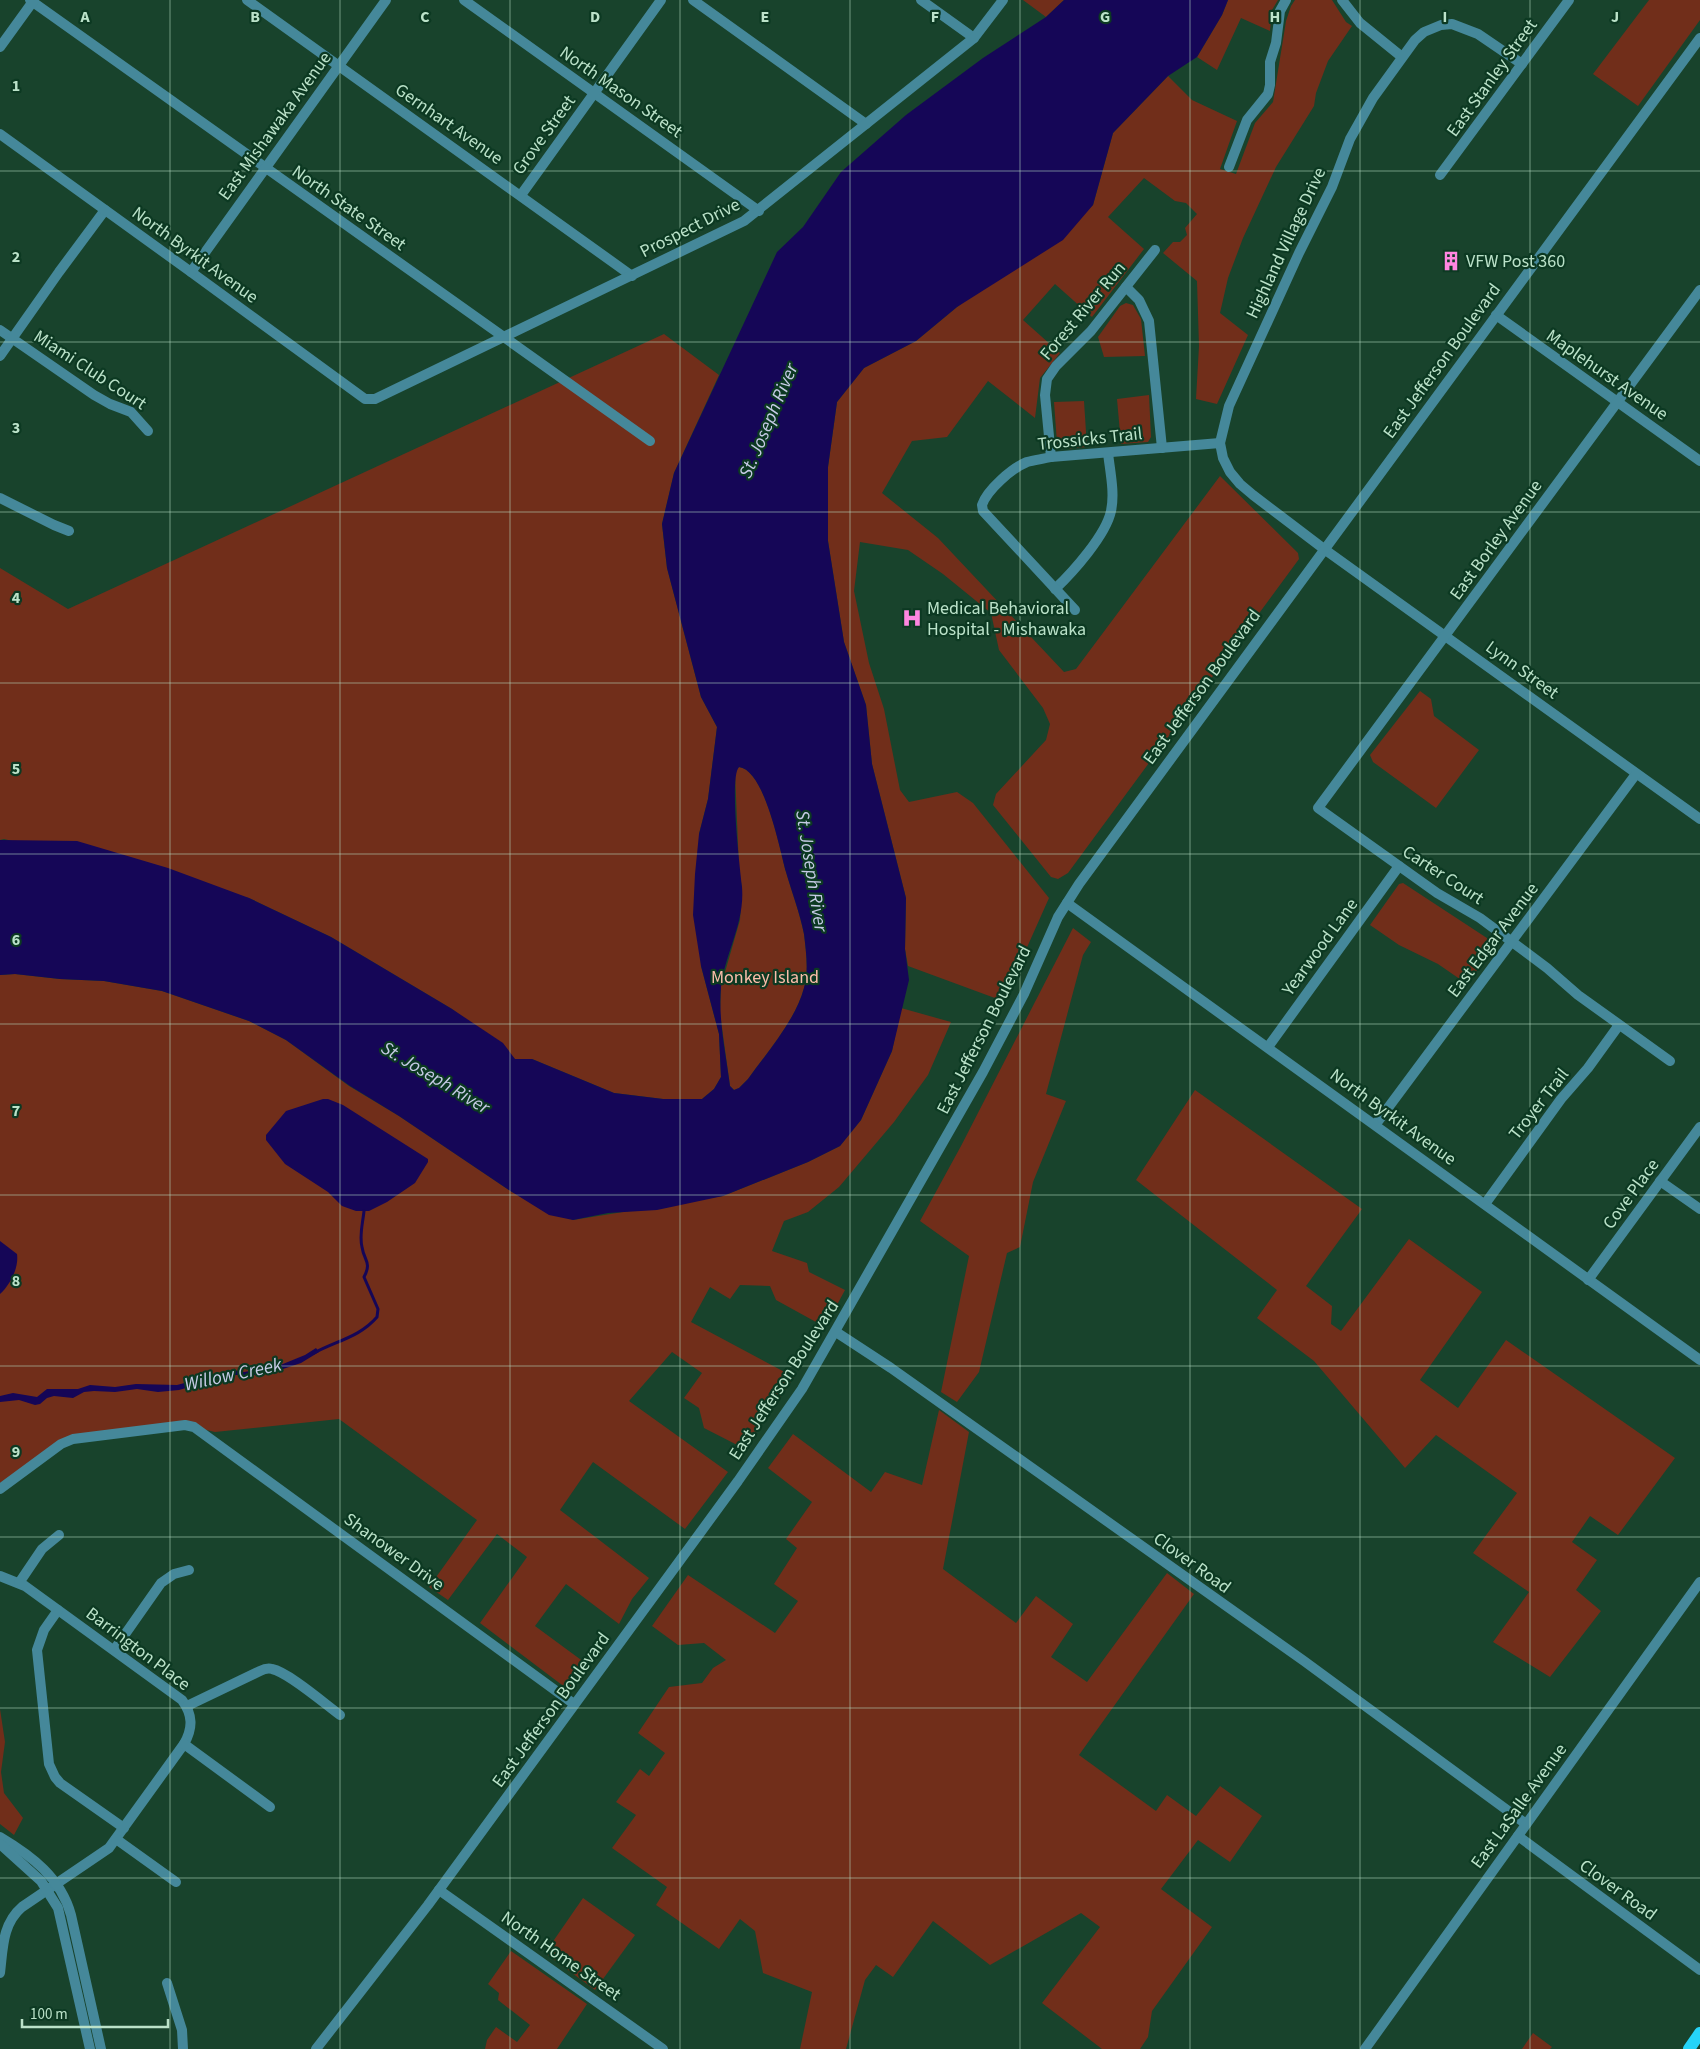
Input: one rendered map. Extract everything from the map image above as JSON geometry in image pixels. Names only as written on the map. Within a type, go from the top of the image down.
[{"type":"main road","points":[[1689,2049],[1700,2034]]},
{"type":"street","name":"Gernhart Avenue","points":[[247,0],[632,276]]},
{"type":"street","name":"East Mishawaka Avenue","points":[[191,272],[386,0]]},
{"type":"street","name":"North Mason Street","points":[[464,0],[758,211]]},
{"type":"street","name":"Grove Street","points":[[521,196],[661,0]]},
{"type":"street","points":[[693,0],[866,124]]},
{"type":"street","points":[[922,0],[974,38]]},
{"type":"street","name":"Prospect Drive","points":[[371,400],[506,338],[730,229],[758,211],[974,38],[1003,0]]},
{"type":"street","points":[[1229,167],[1247,120],[1268,94],[1270,62],[1276,43],[1280,11],[1286,0]]},
{"type":"street","points":[[1342,0],[1360,23],[1402,57]]},
{"type":"street","name":"East Stanley Street","points":[[1440,175],[1570,0]]},
{"type":"street","points":[[0,47],[32,1]]},
{"type":"street","name":"North State Street","points":[[32,1],[265,169],[650,441]]},
{"type":"street","name":"Highland Village Drive","points":[[1220,443],[1229,406],[1299,253],[1332,188],[1350,139],[1373,98],[1415,40],[1424,32],[1441,25],[1452,24],[1478,34],[1522,64]]},
{"type":"street","name":"East Jefferson Boulevard","points":[[316,2049],[439,1890],[772,1433],[817,1366],[988,1063],[1024,994],[1066,902],[1700,38]]},
{"type":"street","name":"North Byrkit Avenue","points":[[0,134],[365,399],[371,400]]},
{"type":"street","points":[[0,356],[64,264],[106,210]]},
{"type":"street","name":"Forest River Run","points":[[1051,457],[1044,395],[1047,379],[1056,366],[1091,331],[1155,250]]},
{"type":"street","points":[[1126,287],[1138,300],[1149,321],[1162,448]]},
{"type":"street","name":"East Borley Avenue","points":[[1318,808],[1700,290]]},
{"type":"street","name":"Maplehurst Avenue","points":[[1496,315],[1700,461]]},
{"type":"street","name":"Miami Club Court","points":[[0,330],[94,395],[131,412],[148,431]]},
{"type":"street","points":[[1220,443],[1227,465],[1240,484],[1324,549]]},
{"type":"street","name":"Trossicks Trail","points":[[1055,589],[983,511],[982,505],[989,491],[1015,468],[1027,462],[1051,457],[1220,443]]},
{"type":"street","points":[[1075,610],[1055,589],[1070,575],[1103,531],[1108,521],[1112,499],[1108,453]]},
{"type":"street","points":[[0,498],[54,526],[69,531]]},
{"type":"street","name":"Lynn Street","points":[[1324,549],[1700,819]]},
{"type":"street","name":"East Edgar Avenue","points":[[1376,1124],[1636,774]]},
{"type":"street","name":"Carter Court","points":[[1318,808],[1436,893],[1480,918],[1547,968],[1578,995],[1670,1061]]},
{"type":"street","name":"Yearwood Lane","points":[[1268,1047],[1398,866]]},
{"type":"street","name":"North Byrkit Avenue","points":[[1066,902],[1376,1124],[1700,1360]]},
{"type":"street","name":"Troyer Trail","points":[[1485,1204],[1619,1025]]},
{"type":"street","name":"Cove Place","points":[[1588,1280],[1700,1127]]},
{"type":"street","points":[[1660,1181],[1700,1209]]},
{"type":"street","name":"Clover Road","points":[[836,1332],[898,1373],[1304,1661],[1526,1824]]},
{"type":"street","name":"Shanower Drive","points":[[0,1489],[61,1444],[73,1439],[185,1425],[194,1427],[574,1704]]},
{"type":"street","points":[[19,1583],[42,1549],[59,1535]]},
{"type":"street","points":[[114,1650],[161,1583],[174,1574],[189,1570]]},
{"type":"street","name":"Barrington Place","points":[[0,1576],[19,1583],[182,1700],[187,1706],[191,1721],[190,1732],[184,1744],[124,1828],[104,1852],[22,1907],[11,1918],[5,1933],[0,1973]]},
{"type":"street","name":"East LaSalle Avenue","points":[[1365,2049],[1700,1582]]},
{"type":"street","points":[[58,1610],[44,1630],[37,1650],[49,1764],[60,1783],[124,1828]]},
{"type":"street","points":[[187,1706],[260,1671],[271,1669],[279,1671],[296,1682],[340,1715]]},
{"type":"street","points":[[184,1744],[270,1807]]},
{"type":"street","name":"Clover Road","points":[[1518,1836],[1700,1970]]},
{"type":"street","points":[[0,1837],[45,1869],[64,1894],[70,1910],[101,2049]]},
{"type":"street","points":[[116,1838],[176,1882]]},
{"type":"street","points":[[0,1844],[48,1890],[58,1908],[90,2049]]},
{"type":"street","name":"North Home Street","points":[[439,1890],[663,2049]]},
{"type":"street","points":[[167,1983],[182,2030],[183,2049]]},
{"type":"green space","points":[[1023,0],[1064,0],[1046,17]]},
{"type":"green space","points":[[1228,0],[1278,0],[1272,10],[1270,31],[1241,18],[1217,70],[1197,57],[1222,15]]},
{"type":"green space","points":[[1295,0],[1332,0],[1346,22],[1352,26],[1328,61],[1316,93],[1314,106],[1276,167],[1243,238],[1228,278],[1220,313],[1248,335],[1217,404],[1196,399],[1199,346],[1197,281],[1163,253],[1173,242],[1180,242],[1187,235],[1185,228],[1197,214],[1186,203],[1175,201],[1144,178],[1108,217],[1144,249],[1092,317],[1055,284],[1023,320],[1060,353],[1040,378],[1035,418],[988,381],[947,437],[912,441],[882,493],[938,538],[1064,672],[1076,669],[1220,476],[1298,553],[1299,559],[1068,873],[1058,879],[1051,877],[993,805],[996,794],[1046,740],[1050,724],[1043,708],[999,650],[991,613],[943,574],[908,550],[860,542],[854,591],[869,663],[884,709],[900,790],[909,802],[957,792],[973,803],[1049,898],[1003,1001],[908,966],[905,949],[906,898],[872,764],[866,705],[844,642],[828,541],[828,467],[837,402],[864,368],[916,341],[957,307],[1093,205],[1113,133],[1168,76],[1192,100],[1237,121],[1220,169],[1236,174],[1255,123],[1273,102],[1286,21]]},
{"type":"green space","points":[[1649,0],[1700,0],[1700,20],[1638,106],[1593,74]]},
{"type":"green space","points":[[1126,303],[1133,305],[1141,319],[1145,356],[1104,357],[1098,337],[1120,306]]},
{"type":"green space","points":[[664,334],[719,375],[674,473],[662,524],[667,568],[701,697],[717,727],[708,799],[699,834],[701,966],[719,1034],[721,1077],[714,1089],[702,1099],[663,1099],[614,1093],[532,1059],[515,1059],[452,1009],[331,937],[249,898],[4,839],[0,840],[0,568],[68,609]]},
{"type":"green space","points":[[1149,395],[1151,437],[1148,442],[1121,444],[1117,399]]},
{"type":"green space","points":[[1084,401],[1087,447],[1063,449],[1057,443],[1054,402]]},
{"type":"green space","points":[[1420,691],[1431,699],[1434,716],[1479,750],[1436,808],[1373,762],[1370,755]]},
{"type":"green space","name":"Monkey Island","points":[[739,767],[748,771],[756,782],[770,812],[804,934],[807,968],[806,982],[800,1000],[788,1024],[748,1079],[739,1088],[734,1090],[730,1086],[720,1013],[721,986],[740,920],[742,888],[739,869],[735,772]]},
{"type":"green space","points":[[1403,883],[1493,942],[1493,948],[1467,984],[1438,964],[1399,945],[1370,925],[1399,884]]},
{"type":"green space","points":[[1073,928],[1091,942],[1083,955],[1046,1094],[1066,1101],[1033,1182],[1020,1247],[1007,1253],[979,1372],[957,1402],[941,1392],[969,1256],[920,1221],[961,1146]]},
{"type":"green space","points":[[15,974],[104,981],[162,991],[249,1021],[286,1040],[349,1086],[399,1116],[512,1192],[573,1220],[723,1196],[808,1162],[840,1146],[861,1120],[892,1051],[901,1008],[951,1022],[928,1075],[894,1122],[839,1187],[808,1212],[784,1221],[772,1251],[807,1263],[809,1272],[845,1290],[825,1327],[776,1300],[770,1286],[740,1285],[730,1299],[710,1287],[691,1322],[794,1377],[745,1449],[704,1428],[699,1408],[684,1398],[702,1373],[672,1352],[629,1401],[728,1472],[685,1529],[593,1462],[560,1510],[649,1578],[632,1599],[619,1624],[566,1584],[535,1626],[588,1665],[572,1686],[566,1688],[480,1623],[527,1557],[497,1534],[448,1600],[429,1587],[477,1520],[339,1419],[215,1432],[185,1425],[80,1437],[0,1483],[0,975]]},
{"type":"green space","points":[[1195,1090],[1362,1209],[1306,1286],[1332,1306],[1331,1324],[1341,1331],[1409,1239],[1482,1292],[1420,1380],[1458,1408],[1506,1340],[1675,1458],[1618,1535],[1590,1516],[1572,1542],[1597,1560],[1576,1590],[1601,1611],[1550,1677],[1493,1642],[1529,1592],[1473,1553],[1517,1493],[1436,1435],[1405,1468],[1314,1361],[1257,1318],[1277,1290],[1136,1180]]},
{"type":"green space","points":[[939,1410],[969,1432],[943,1569],[1016,1623],[1036,1596],[1073,1624],[1051,1657],[1087,1682],[1167,1573],[1194,1594],[1079,1755],[1156,1811],[1167,1795],[1196,1816],[1220,1786],[1262,1816],[1230,1862],[1198,1840],[1161,1889],[1212,1927],[1152,2011],[1148,2037],[1140,2049],[1102,2049],[1042,2003],[1100,1927],[1081,1913],[990,1965],[933,1921],[893,1977],[876,1965],[865,1980],[846,2049],[800,2049],[812,1992],[763,1973],[755,1931],[740,1919],[719,1949],[656,1905],[667,1887],[612,1848],[636,1815],[616,1802],[640,1769],[649,1776],[665,1753],[638,1733],[669,1687],[702,1683],[713,1668],[726,1660],[704,1643],[678,1645],[652,1626],[688,1575],[775,1633],[798,1601],[774,1584],[797,1548],[786,1539],[812,1502],[768,1468],[793,1434],[871,1492],[885,1472],[922,1485]]},
{"type":"green space","points":[[0,1709],[5,1742],[1,1772],[4,1793],[23,1818],[14,1835],[0,1824]]},
{"type":"green space","points":[[583,1898],[635,1935],[595,1990],[545,1953]]},
{"type":"green space","points":[[511,1951],[587,2004],[557,2049],[485,2049],[487,2040],[496,2027],[517,2042],[530,2025],[498,2000],[499,1993],[488,1984]]},
{"type":"green space","points":[[1533,2033],[1552,2047],[1550,2049],[1522,2049]]},
{"type":"water","name":"St. Joseph River","points":[[1064,0],[1228,0],[1222,15],[1197,57],[1168,76],[1113,133],[1093,205],[1063,240],[957,307],[916,341],[864,368],[837,402],[828,467],[828,541],[844,642],[866,705],[872,764],[906,898],[905,949],[909,980],[892,1051],[861,1120],[840,1146],[808,1162],[723,1196],[657,1210],[608,1213],[573,1220],[549,1215],[350,1086],[286,1040],[249,1021],[162,991],[104,981],[15,974],[0,975],[0,840],[77,841],[168,868],[249,898],[331,937],[452,1009],[503,1043],[515,1059],[532,1059],[614,1093],[663,1099],[702,1099],[714,1089],[721,1077],[719,1034],[701,966],[693,915],[699,834],[708,799],[717,727],[701,697],[667,568],[662,524],[674,473],[777,252],[803,227],[841,172],[906,115],[983,58],[1046,17]],"holes":[[[739,767],[748,772],[764,796],[770,813],[804,934],[807,968],[806,982],[800,1000],[788,1024],[748,1079],[739,1088],[734,1090],[730,1086],[721,1024],[720,999],[723,974],[738,925],[742,900],[735,805],[736,774]]]},
{"type":"water","points":[[323,1099],[343,1105],[428,1159],[415,1183],[387,1202],[369,1211],[356,1211],[342,1206],[328,1192],[285,1164],[266,1140],[266,1135],[286,1111]]},
{"type":"water","points":[[0,1241],[17,1254],[17,1265],[13,1276],[0,1294]]},
{"type":"water","points":[[316,1348],[319,1352],[301,1363],[280,1370],[257,1375],[232,1375],[179,1390],[158,1392],[137,1389],[115,1392],[84,1392],[73,1398],[54,1396],[35,1405],[19,1400],[0,1402],[0,1396],[13,1393],[37,1397],[47,1389],[78,1389],[90,1385],[115,1387],[136,1384],[177,1385],[233,1370],[244,1372],[278,1366],[305,1355]]},
{"type":"waterway","name":"Willow Creek","points":[[314,1353],[355,1334],[377,1317],[378,1309],[364,1277],[367,1268],[361,1242],[364,1211]]},
{"type":"place","name":"VFW Post 360","points":[[1451,261]]},
{"type":"place","name":"Medical Behavioral Hospital - Mishawaka","points":[[912,618]]}]
